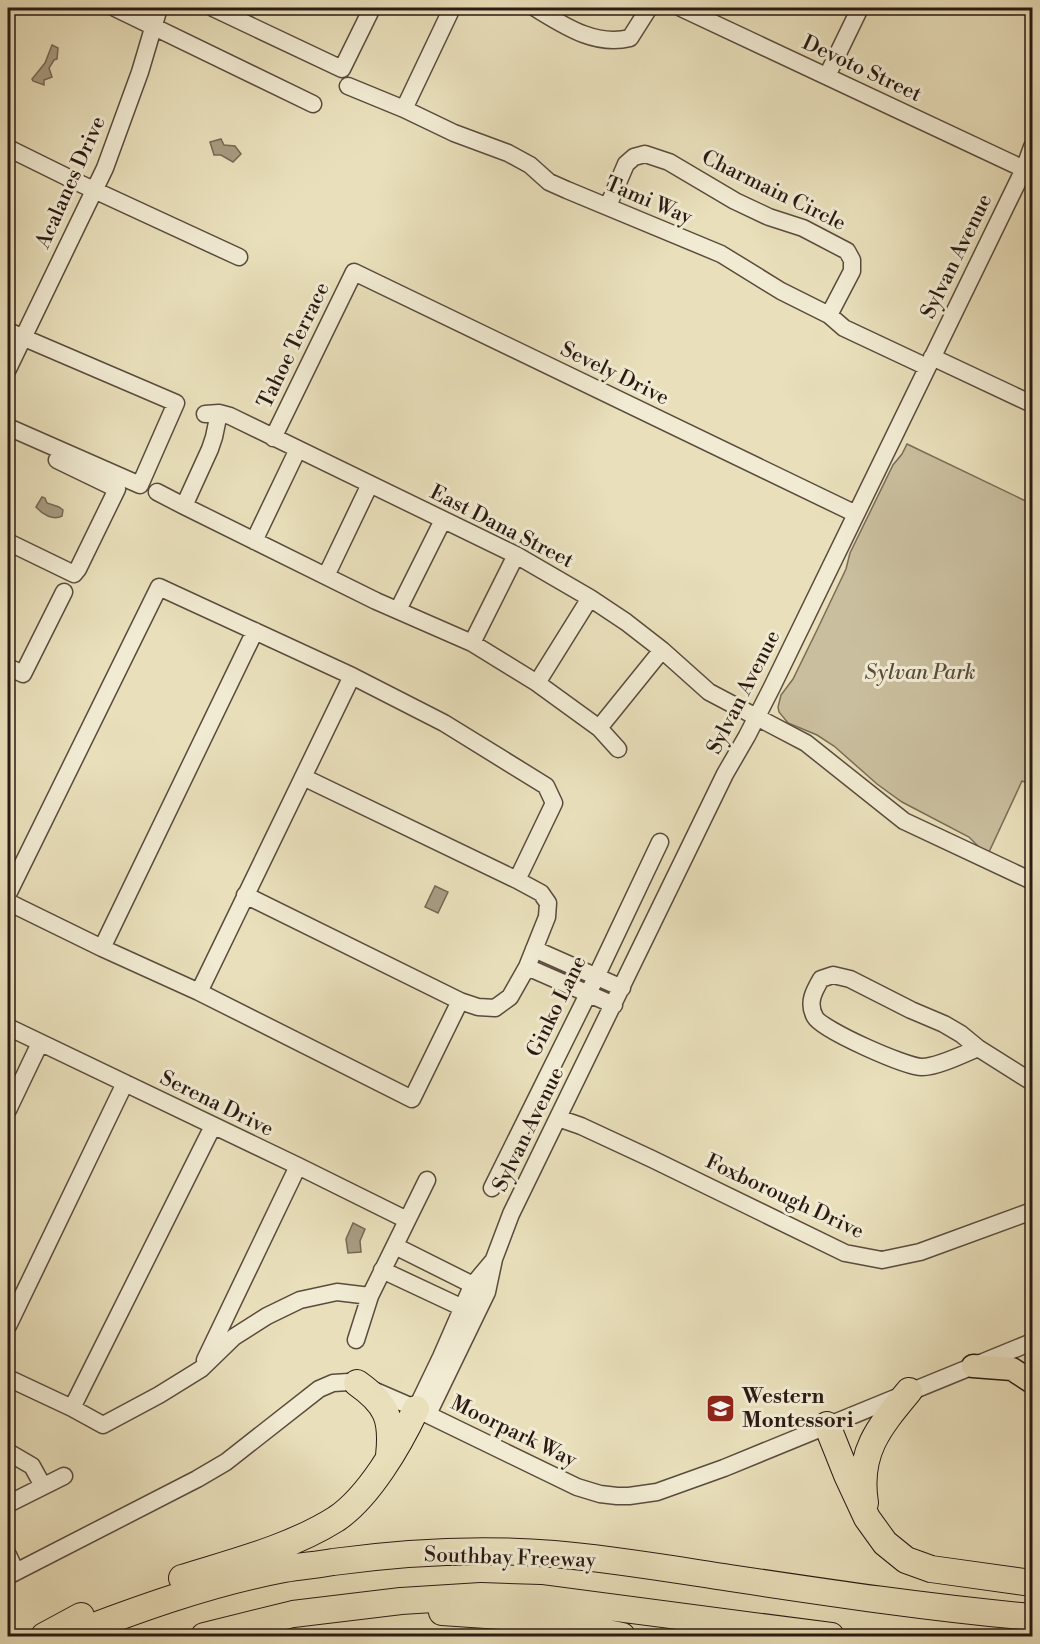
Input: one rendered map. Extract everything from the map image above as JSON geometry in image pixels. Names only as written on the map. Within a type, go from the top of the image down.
[{"type":"highway","points":[[357,1383],[370,1392],[388,1417],[391,1429],[389,1458]]},
{"type":"highway","points":[[867,1518],[863,1490],[864,1466],[872,1441],[884,1421],[909,1391]]},
{"type":"highway","points":[[44,1636],[71,1620],[123,1598],[258,1554],[303,1536],[337,1518],[365,1493],[422,1412]]},
{"type":"highway","points":[[827,1425],[867,1518],[885,1543],[906,1560],[931,1569],[1032,1583]]},
{"type":"highway","name":"Southbay Freeway","points":[[68,1636],[144,1607],[213,1586],[284,1569],[401,1555],[484,1552],[553,1554],[617,1561],[882,1601],[1032,1617]]},
{"type":"highway","name":"Southbay Freeway","points":[[204,1636],[293,1614],[401,1601],[481,1596],[540,1598],[831,1636]]},
{"type":"highway","points":[[401,1601],[443,1612],[559,1623],[622,1636]]},
{"type":"main road","points":[[973,1366],[1012,1369],[1032,1382]]},
{"type":"street","points":[[115,8],[314,104]]},
{"type":"street","name":"Acalanes Drive","points":[[8,369],[15,334],[105,168],[140,72],[159,8]]},
{"type":"street","points":[[213,8],[342,69],[372,8]]},
{"type":"street","points":[[404,109],[453,8]]},
{"type":"street","points":[[535,8],[585,35],[603,40],[622,40],[630,38],[649,8]]},
{"type":"street","name":"Devoto Street","points":[[681,8],[1024,169]]},
{"type":"street","points":[[827,76],[860,8]]},
{"type":"street","name":"Tami Way","points":[[348,86],[404,109],[454,134],[508,153],[530,165],[549,182],[721,255],[781,291],[829,315],[844,328],[1032,404]]},
{"type":"street","name":"Sylvan Avenue","points":[[422,1412],[441,1357],[470,1310],[494,1259],[511,1214],[711,803],[757,718],[1024,169],[1032,147]]},
{"type":"street","points":[[8,148],[238,257]]},
{"type":"street","name":"Charmain Circle","points":[[608,206],[626,164],[634,157],[645,154],[669,162],[735,201],[769,217],[803,228],[847,251],[852,260],[852,271],[829,315]]},
{"type":"street","name":"Tahoe Terrace","points":[[273,438],[354,272]]},
{"type":"street","name":"Sevely Drive","points":[[354,272],[856,514]]},
{"type":"street","points":[[8,427],[140,485],[176,403],[15,334]]},
{"type":"street","name":"East Dana Street","points":[[184,506],[214,437],[212,413],[230,416],[516,555],[626,622],[662,650],[709,692],[806,743],[904,821],[1032,881]]},
{"type":"street","points":[[8,542],[74,574],[117,489],[14,439]]},
{"type":"street","points":[[254,541],[298,449]]},
{"type":"street","points":[[326,576],[370,484]]},
{"type":"street","points":[[157,492],[326,576],[472,643],[537,683],[599,728],[618,749]]},
{"type":"street","points":[[398,610],[443,520]]},
{"type":"street","points":[[472,643],[516,555]]},
{"type":"street","points":[[8,894],[159,587],[352,676],[444,723],[546,786],[554,803],[517,880]]},
{"type":"street","points":[[8,667],[23,674],[64,592]]},
{"type":"street","points":[[537,683],[590,598]]},
{"type":"street","points":[[102,948],[255,631]]},
{"type":"street","points":[[599,728],[662,650]]},
{"type":"street","points":[[199,992],[352,676]]},
{"type":"street","points":[[245,895],[460,1001],[477,1007],[495,1008],[510,997],[527,967],[547,917],[548,903],[541,893],[303,777]]},
{"type":"street","name":"Ginko Lane","points":[[492,1188],[660,842]]},
{"type":"street","points":[[8,902],[199,992],[412,1099],[460,1001]]},
{"type":"street","points":[[534,949],[622,988]]},
{"type":"street","points":[[527,967],[614,1005]]},
{"type":"street","points":[[978,1048],[924,1067],[911,1066],[841,1036],[815,1019],[810,1004],[821,979],[833,975],[850,979],[944,1024],[1032,1082]]},
{"type":"street","name":"Serena Drive","points":[[8,1027],[407,1220]]},
{"type":"street","points":[[8,1110],[40,1043]]},
{"type":"street","points":[[8,1326],[125,1083]]},
{"type":"street","name":"Foxborough Drive","points":[[558,1118],[581,1126],[652,1159],[845,1253],[882,1260],[920,1252],[1032,1211]]},
{"type":"street","points":[[72,1408],[213,1126]]},
{"type":"street","points":[[201,1369],[298,1166]]},
{"type":"street","points":[[356,1340],[370,1296],[427,1180]]},
{"type":"street","points":[[395,1246],[480,1289]]},
{"type":"street","points":[[382,1270],[470,1310]]},
{"type":"street","points":[[8,1378],[103,1425],[201,1369],[234,1338],[267,1316],[300,1300],[337,1292],[370,1296]]},
{"type":"street","name":"Moorpark Way","points":[[12,1574],[226,1462],[320,1389],[333,1383],[357,1383],[577,1487],[600,1494],[623,1496],[657,1492],[724,1468],[1032,1342]]},
{"type":"street","points":[[8,1452],[32,1466],[43,1486]]},
{"type":"street","points":[[8,1504],[64,1476]]},
{"type":"street","points":[[8,1555],[12,1574]]},
{"type":"green space","name":"Sylvan Park","points":[[907,444],[1032,504],[1032,785],[1022,781],[989,852],[980,848],[969,837],[902,802],[877,784],[834,746],[817,735],[788,723],[779,712],[781,695],[793,679],[846,569],[850,553],[893,465]]},
{"type":"shaded area","points":[[52,45],[58,48],[57,59],[49,68],[52,77],[44,80],[44,85],[32,79],[45,63]]},
{"type":"shaded area","points":[[221,139],[224,145],[235,146],[241,154],[233,162],[221,155],[214,155],[210,142]]},
{"type":"shaded area","points":[[42,497],[47,503],[63,510],[62,516],[51,517],[38,510],[36,507]]},
{"type":"shaded area","points":[[435,886],[448,892],[438,913],[425,907]]},
{"type":"shaded area","points":[[353,1223],[365,1229],[360,1241],[361,1252],[348,1253],[346,1239]]},
{"type":"place","name":"Western Montessori","points":[[721,1408]]}]
